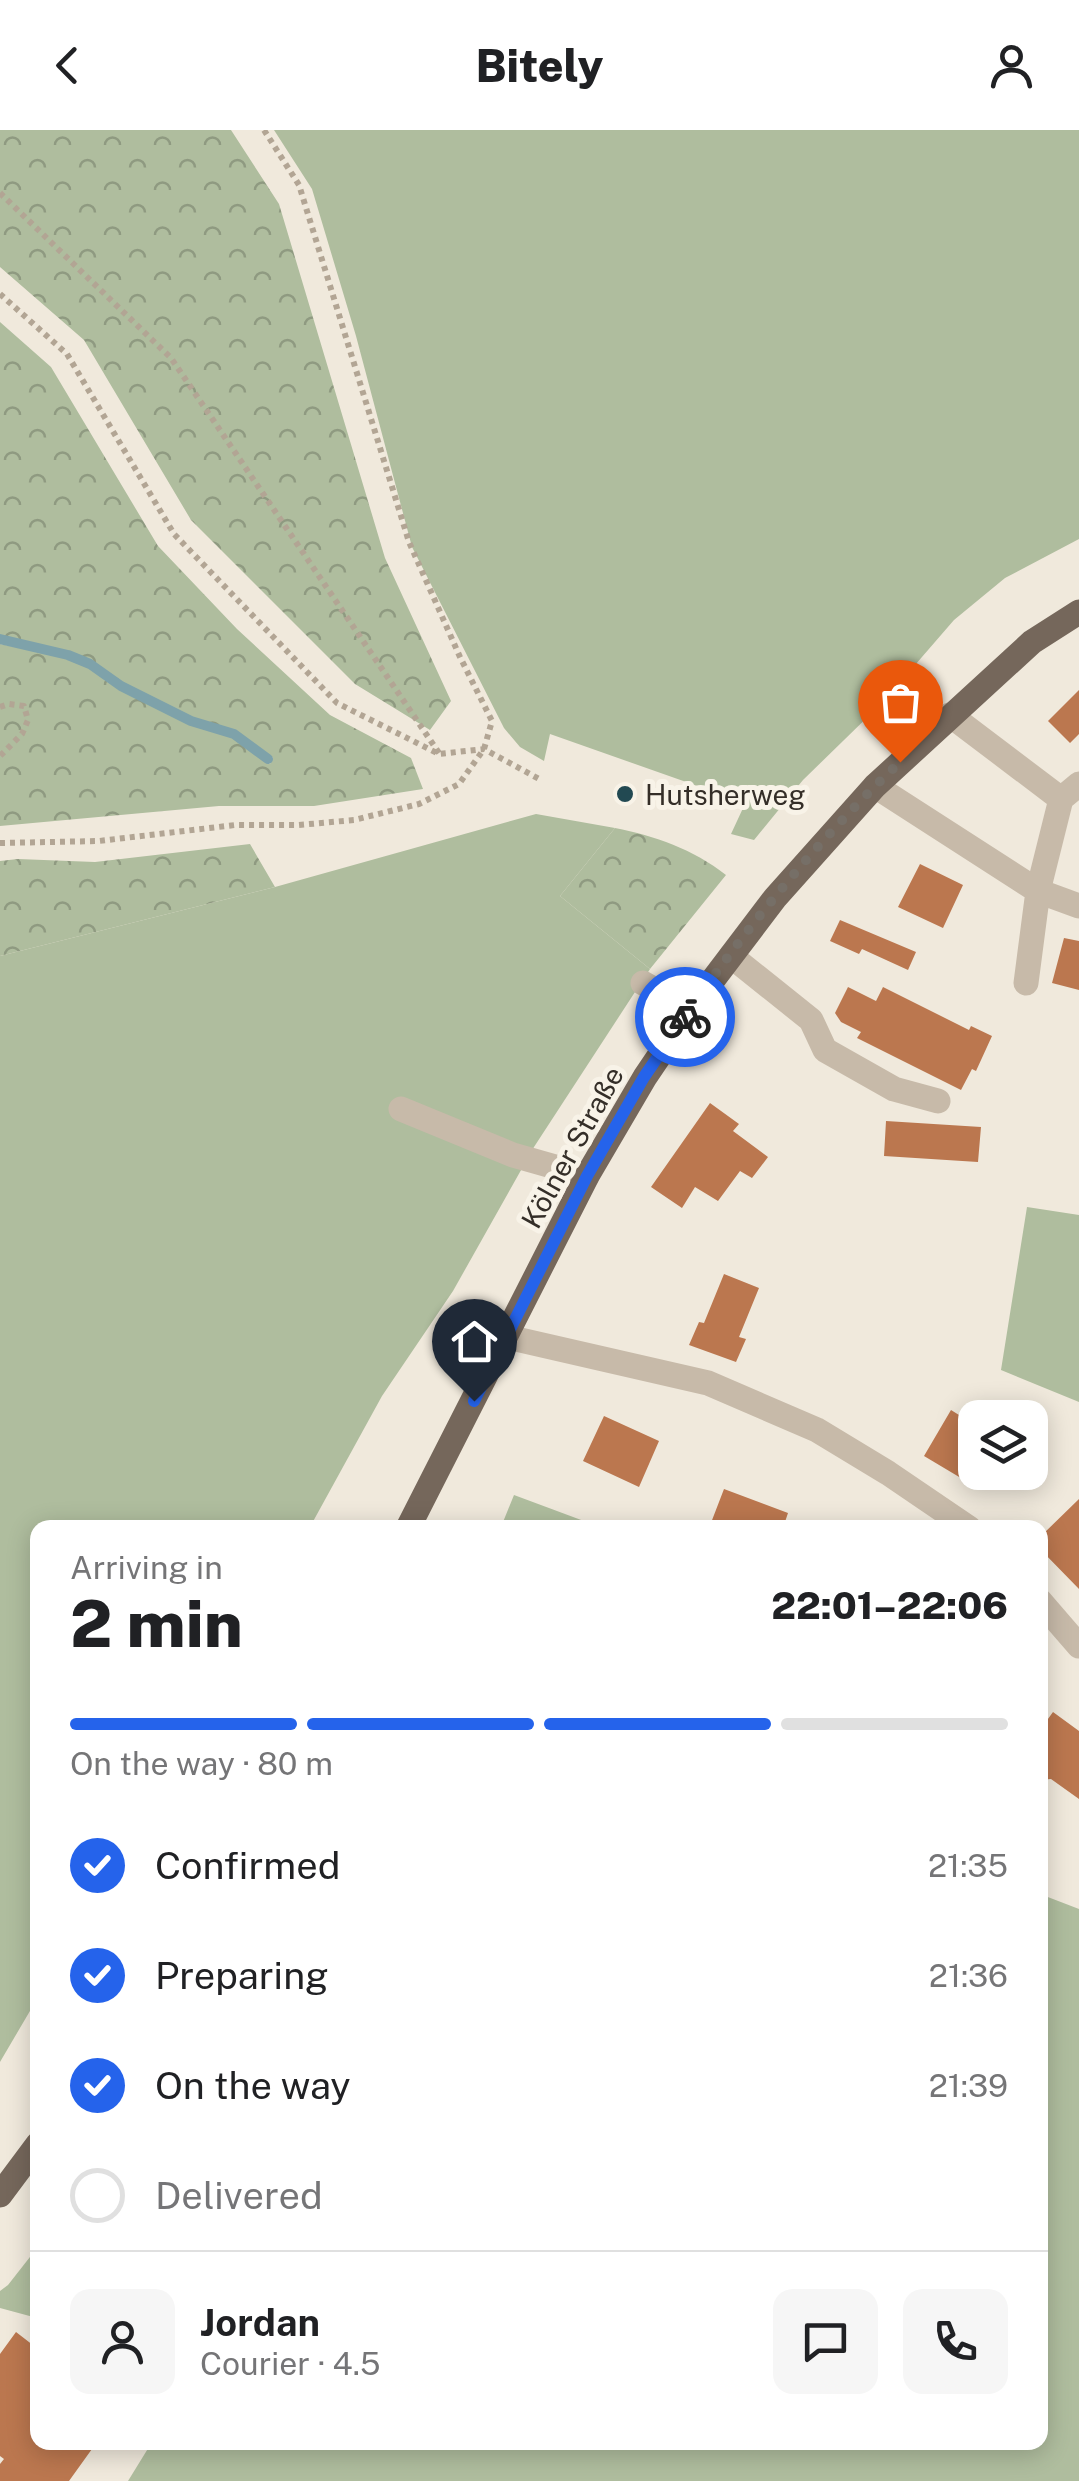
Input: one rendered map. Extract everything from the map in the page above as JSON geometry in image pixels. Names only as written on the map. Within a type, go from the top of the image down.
[{"type":"main road","name":"Kölner Straße","points":[[412,1520],[587,1176],[644,1077],[690,1010],[775,898],[875,786],[1032,642],[1079,612]]},
{"type":"main road","points":[[0,2195],[30,2155]]},
{"type":"street","points":[[950,715],[1070,791],[1038,891],[1026,984]]},
{"type":"street","points":[[875,786],[1038,891],[1079,906]]},
{"type":"street","points":[[731,956],[811,1020],[825,1050],[894,1088],[938,1101]]},
{"type":"street","points":[[643,983],[690,1010]]},
{"type":"street","points":[[401,1109],[513,1156],[587,1176]]},
{"type":"street","points":[[507,1337],[708,1383],[818,1430],[958,1520]]},
{"type":"street","points":[[1048,1610],[1079,1646]]},
{"type":"path","points":[[0,843],[99,841],[234,825],[299,826],[354,820],[419,804],[459,784],[484,749],[492,721],[409,542],[299,185],[264,130]]},
{"type":"path","points":[[0,193],[171,358],[439,754]]},
{"type":"path","points":[[0,294],[67,354],[174,534],[337,703],[439,754],[484,749],[541,780]]},
{"type":"path","points":[[0,707],[24,706],[28,720],[22,734],[0,756]]},
{"type":"green space","points":[[0,130],[231,130],[279,204],[385,558],[451,701],[430,730],[355,684],[191,520],[84,340],[0,267]]},
{"type":"green space","points":[[274,130],[1079,130],[1079,539],[1005,578],[954,620],[883,702],[803,780],[754,840],[731,834],[744,806],[714,800],[706,789],[550,734],[544,761],[520,747],[504,728],[412,547],[312,189]]},
{"type":"green space","points":[[0,322],[51,367],[158,546],[237,629],[330,715],[411,758],[423,789],[314,806],[219,806],[0,826],[0,644],[67,657],[190,724],[233,737],[270,764],[273,758],[235,730],[192,718],[122,683],[91,662],[68,652],[0,635]]},
{"type":"green space","points":[[536,814],[615,828],[560,896],[650,969],[534,1147],[453,1291],[382,1396],[314,1520],[30,1520],[30,2011],[0,2062],[0,956],[275,887]]},
{"type":"green space","points":[[615,828],[673,845],[726,875],[650,969],[560,896]]},
{"type":"green space","points":[[250,844],[275,887],[0,956],[0,861],[95,862]]},
{"type":"green space","points":[[1027,1207],[1079,1215],[1079,1402],[1001,1370]]},
{"type":"green space","points":[[514,1495],[581,1520],[504,1520]]},
{"type":"green space","points":[[1048,1897],[1079,1909],[1079,2481],[128,2481],[147,2450],[1048,2450]]},
{"type":"green space","points":[[30,2257],[30,2316],[0,2308],[0,2291]]},
{"type":"building","points":[[1079,690],[1079,734],[1070,743],[1048,721]]},
{"type":"building","points":[[920,864],[963,885],[943,928],[898,907]]},
{"type":"building","points":[[840,920],[916,952],[908,970],[862,949],[859,954],[830,941]]},
{"type":"building","points":[[1064,938],[1079,941],[1079,990],[1052,983]]},
{"type":"building","points":[[848,987],[876,1001],[883,987],[969,1030],[971,1026],[992,1036],[976,1071],[972,1069],[961,1090],[857,1038],[861,1032],[841,1022],[835,1013]]},
{"type":"building","points":[[710,1103],[739,1124],[733,1131],[768,1157],[752,1178],[740,1171],[718,1201],[695,1187],[682,1208],[651,1187]]},
{"type":"building","points":[[886,1121],[981,1127],[978,1162],[884,1156]]},
{"type":"building","points":[[724,1274],[759,1288],[739,1337],[746,1339],[736,1362],[689,1345],[699,1322],[704,1323]]},
{"type":"building","points":[[951,1410],[958,1414],[958,1476],[924,1456]]},
{"type":"building","points":[[604,1416],[659,1441],[639,1487],[583,1461]]},
{"type":"building","points":[[724,1489],[788,1513],[786,1520],[712,1520]]},
{"type":"building","points":[[1079,1499],[1079,1589],[1048,1557],[1048,1529]]},
{"type":"building","points":[[1053,1712],[1079,1731],[1079,1799],[1048,1779],[1048,1719]]},
{"type":"building","points":[[16,2332],[30,2343],[30,2450],[91,2450],[69,2481],[0,2481],[0,2464],[4,2459],[0,2456],[0,2354]]},
{"type":"waterway","points":[[0,639],[90,664],[121,686],[191,721],[234,734],[268,759]]},
{"type":"way so far","points":[[685,1017],[775,898],[900,762]]},
{"type":"place","name":"Hutsherweg","points":[[625,794]]},
{"type":"route","points":[[474,1401],[587,1176],[644,1077],[685,1017]]}]
